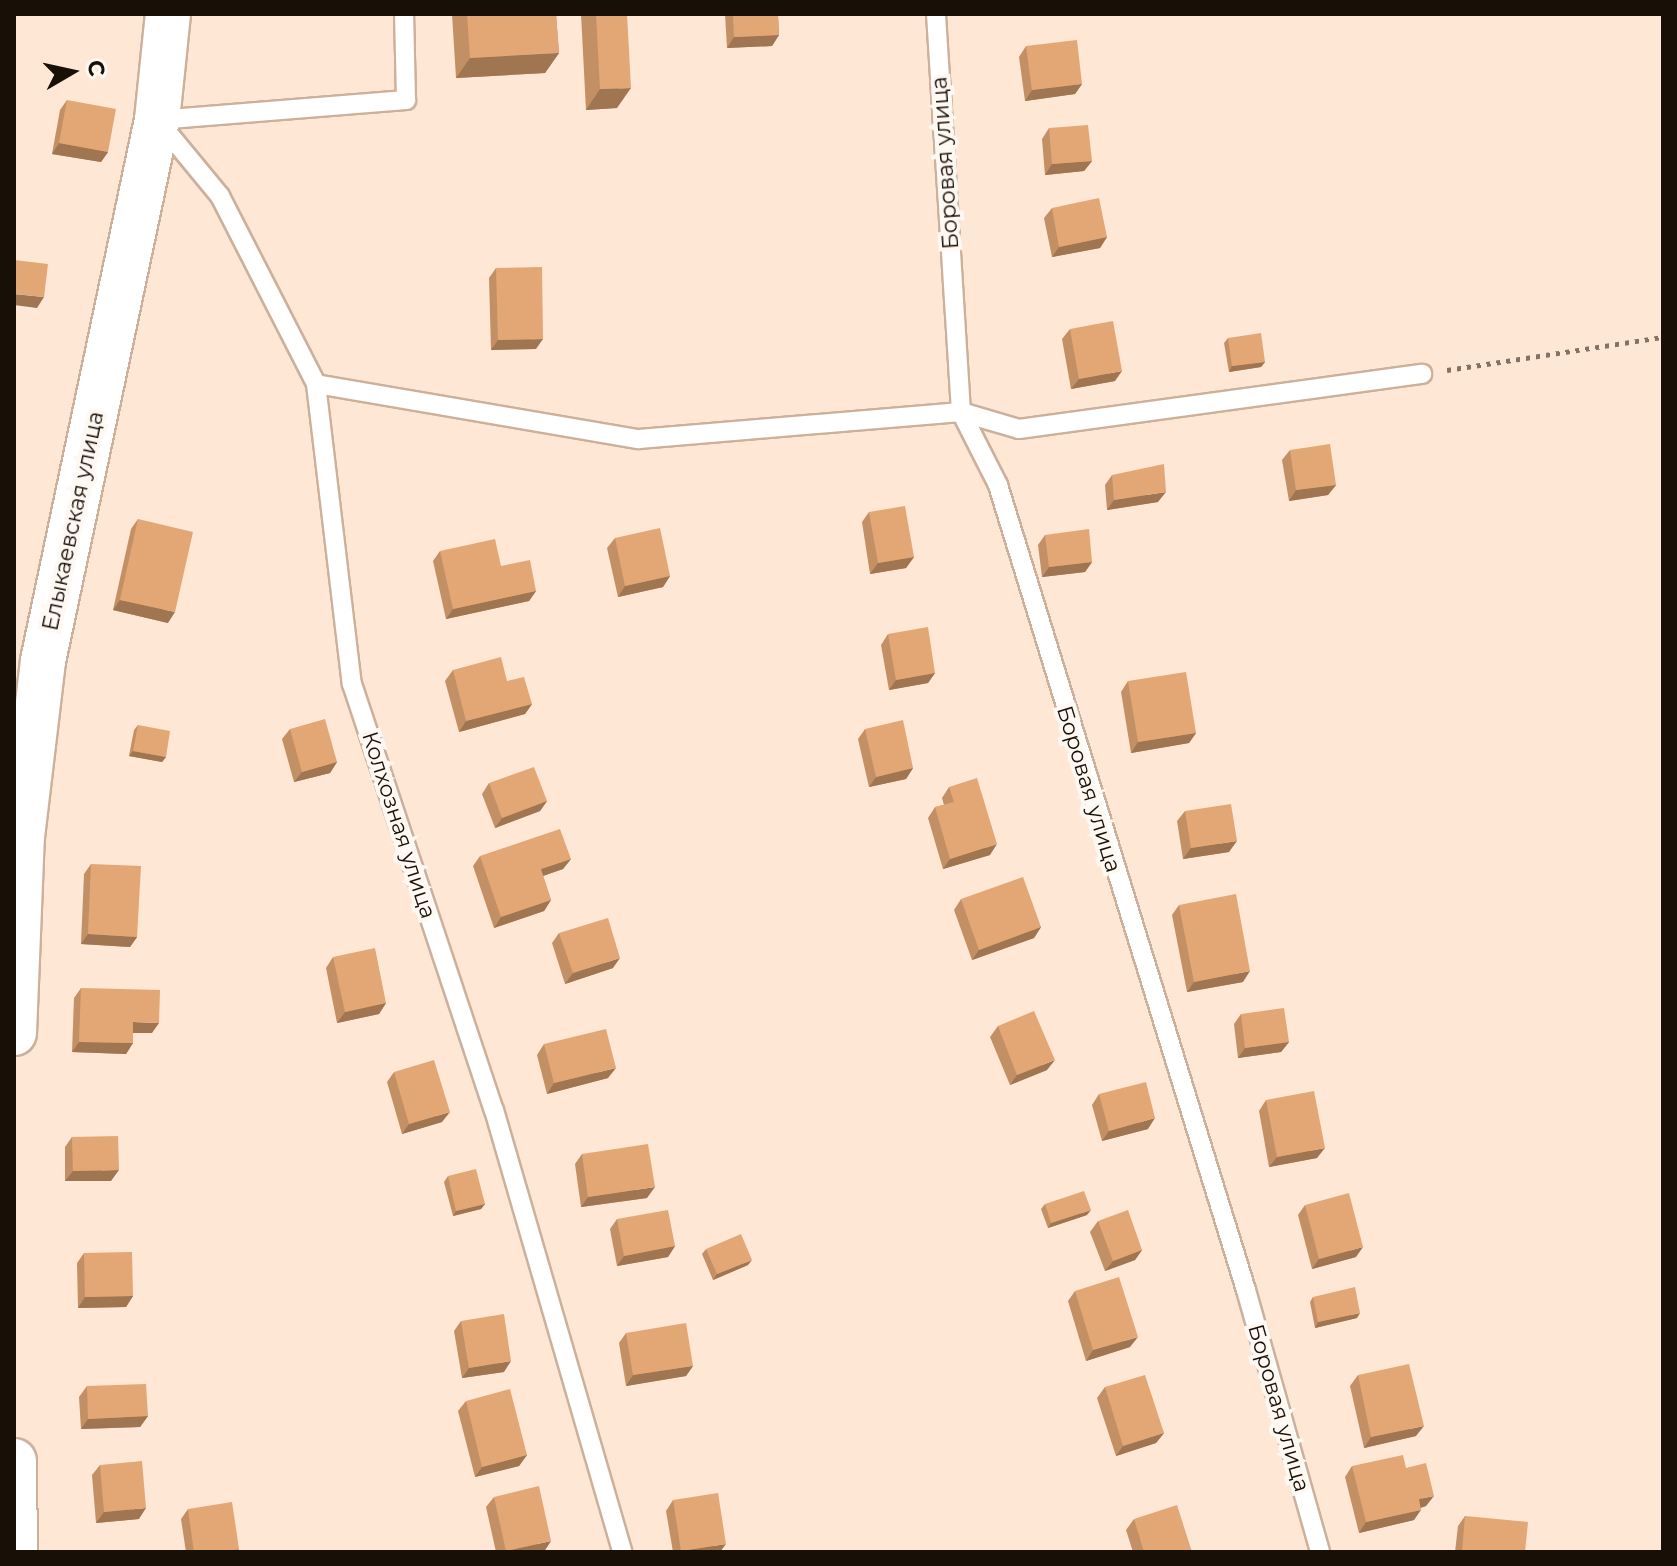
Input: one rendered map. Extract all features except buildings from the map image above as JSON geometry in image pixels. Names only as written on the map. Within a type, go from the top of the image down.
[{"type":"street","name":"Елыкаевская улица","points":[[14,1033],[22,837],[43,661],[157,120],[168,14]]},
{"type":"street","points":[[14,1461],[15,1552]]},
{"type":"lane","points":[[157,120],[406,100],[404,14]]},
{"type":"lane","name":"Боровая улица","points":[[936,14],[961,412],[998,485],[1246,1290],[1320,1552]]},
{"type":"lane","name":"Колхозная улица","points":[[157,120],[220,196],[316,384],[352,684],[494,1110],[622,1552]]},
{"type":"lane","points":[[316,384],[639,439],[961,412],[1019,429],[1422,374]]},
{"type":"path","points":[[1422,374],[1663,337]]}]
